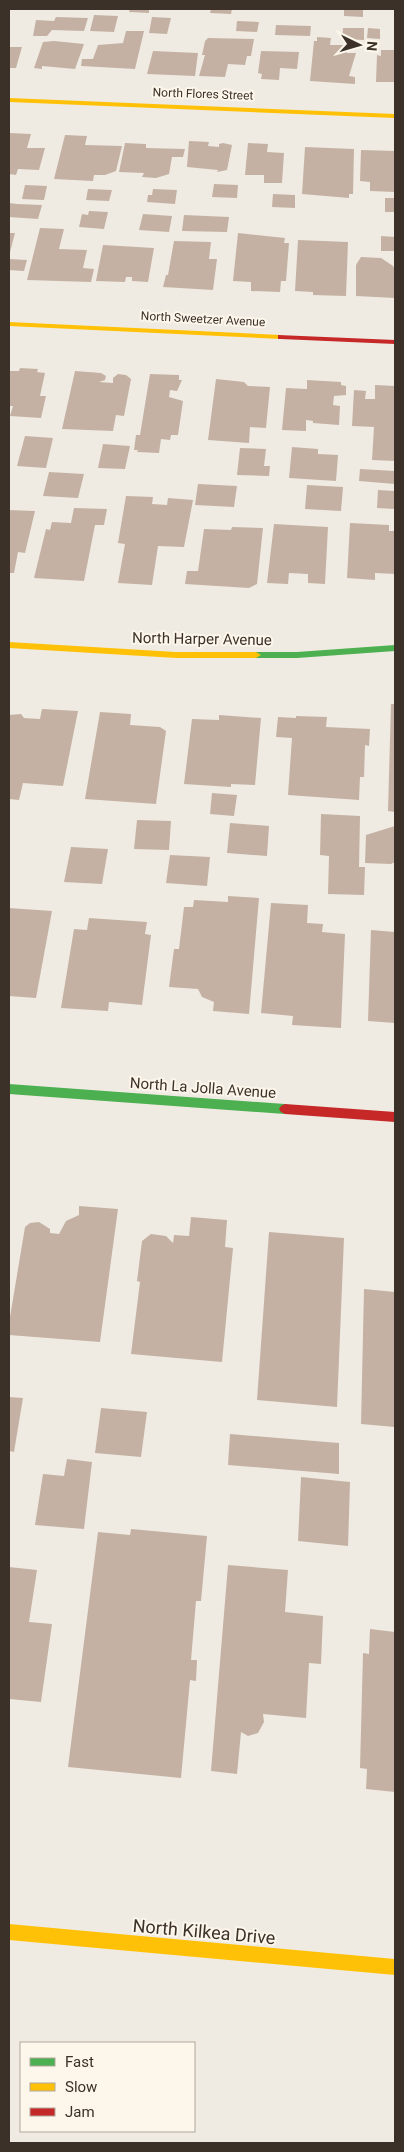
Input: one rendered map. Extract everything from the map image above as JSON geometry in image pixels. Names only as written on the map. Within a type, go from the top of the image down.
[{"type":"street","name":"North Flores Street","points":[[9,100],[395,116]]},
{"type":"street","name":"North Sweetzer Avenue","points":[[9,324],[395,342]]},
{"type":"street","name":"North Harper Avenue","points":[[9,645],[176,655],[297,655],[395,648]]},
{"type":"street","name":"North La Jolla Avenue","points":[[9,1090],[395,1117]]},
{"type":"street","name":"North Kilkea Drive","points":[[9,1932],[395,1967]]},
{"type":"building","points":[[130,9],[149,9],[149,13],[129,12]]},
{"type":"building","points":[[211,9],[232,9],[231,14],[210,13]]},
{"type":"building","points":[[344,9],[363,9],[363,17],[344,16]]},
{"type":"building","points":[[94,15],[118,16],[114,32],[90,31]]},
{"type":"building","points":[[56,17],[88,18],[84,31],[52,30],[47,36],[33,36],[36,20],[54,21]]},
{"type":"building","points":[[152,17],[171,18],[167,34],[149,33]]},
{"type":"building","points":[[237,21],[259,22],[257,32],[236,31]]},
{"type":"building","points":[[276,25],[311,26],[310,36],[275,35]]},
{"type":"building","points":[[343,28],[364,28],[364,40],[342,39]]},
{"type":"building","points":[[368,28],[380,29],[380,39],[367,38]]},
{"type":"building","points":[[126,31],[144,31],[135,69],[81,66],[82,59],[93,59],[98,45],[123,43]]},
{"type":"building","points":[[317,37],[331,38],[330,45],[345,45],[347,53],[356,53],[349,76],[355,77],[355,84],[310,81],[314,41],[317,41]]},
{"type":"building","points":[[208,38],[254,39],[251,56],[247,56],[245,65],[228,64],[225,77],[199,76],[205,55],[202,55],[205,41]]},
{"type":"building","points":[[54,41],[84,44],[75,69],[42,66],[42,69],[34,68],[43,42]]},
{"type":"building","points":[[9,47],[22,47],[16,68],[9,68]]},
{"type":"building","points":[[381,50],[395,50],[395,82],[376,82],[377,55],[381,56]]},
{"type":"building","points":[[153,51],[198,53],[195,76],[147,74]]},
{"type":"building","points":[[261,51],[299,52],[297,69],[280,68],[279,80],[261,79],[262,74],[258,73]]},
{"type":"building","points":[[9,133],[31,134],[27,148],[45,148],[39,170],[18,169],[16,175],[9,174]]},
{"type":"building","points":[[65,135],[87,136],[85,145],[122,146],[116,171],[105,175],[94,175],[93,181],[54,179]]},
{"type":"building","points":[[189,141],[209,142],[208,146],[219,147],[219,144],[223,143],[232,145],[227,170],[217,172],[218,170],[187,167]]},
{"type":"building","points":[[125,143],[146,144],[146,148],[185,149],[183,157],[172,157],[169,174],[156,178],[142,177],[144,173],[119,172]]},
{"type":"building","points":[[248,143],[268,144],[267,152],[284,153],[282,183],[264,183],[264,175],[245,175]]},
{"type":"building","points":[[305,147],[354,149],[353,194],[349,194],[349,198],[302,194]]},
{"type":"building","points":[[361,150],[395,151],[395,192],[370,191],[370,182],[360,181]]},
{"type":"building","points":[[214,184],[238,185],[237,198],[212,197]]},
{"type":"building","points":[[25,185],[47,186],[44,200],[22,199]]},
{"type":"building","points":[[88,189],[112,190],[109,201],[86,200]]},
{"type":"building","points":[[153,189],[177,190],[175,204],[147,202],[148,195],[152,195]]},
{"type":"building","points":[[273,194],[295,195],[295,208],[272,207]]},
{"type":"building","points":[[385,198],[395,198],[395,212],[385,212]]},
{"type":"building","points":[[9,203],[42,205],[38,219],[9,217]]},
{"type":"building","points":[[89,211],[108,212],[104,229],[79,227],[82,214],[88,215]]},
{"type":"building","points":[[143,214],[172,216],[169,232],[139,230]]},
{"type":"building","points":[[184,215],[229,217],[227,232],[182,231]]},
{"type":"building","points":[[40,228],[64,229],[59,249],[87,250],[83,268],[94,269],[91,282],[27,280]]},
{"type":"building","points":[[9,233],[15,233],[9,256]]},
{"type":"building","points":[[238,233],[285,238],[284,243],[289,243],[286,281],[281,281],[280,292],[251,291],[251,282],[233,281]]},
{"type":"building","points":[[381,236],[395,237],[395,251],[381,251]]},
{"type":"building","points":[[298,240],[348,242],[346,296],[313,295],[313,292],[295,291]]},
{"type":"building","points":[[174,241],[211,242],[209,259],[217,259],[213,290],[163,287],[166,275],[168,275]]},
{"type":"building","points":[[103,245],[154,248],[148,282],[132,281],[132,277],[126,277],[125,282],[96,281]]},
{"type":"building","points":[[361,257],[381,258],[393,266],[395,269],[395,298],[356,296],[356,265]]},
{"type":"building","points":[[9,259],[27,260],[24,271],[9,270]]},
{"type":"building","points":[[20,368],[38,369],[37,372],[45,373],[40,396],[46,396],[41,418],[10,416],[13,406],[9,406],[9,371],[19,371]]},
{"type":"building","points":[[75,371],[101,373],[106,376],[105,380],[99,382],[113,383],[113,378],[118,374],[126,375],[131,379],[124,416],[116,415],[113,431],[62,429]]},
{"type":"building","points":[[150,374],[179,375],[179,380],[182,380],[177,391],[170,390],[169,397],[183,401],[178,435],[171,435],[170,440],[161,439],[159,453],[137,452],[138,450],[134,450],[136,435],[140,435]]},
{"type":"building","points":[[216,379],[244,382],[248,386],[270,387],[266,428],[250,427],[249,443],[208,440]]},
{"type":"building","points":[[307,380],[341,382],[341,385],[346,386],[346,395],[334,396],[333,405],[340,406],[339,425],[313,423],[313,421],[306,420],[306,431],[282,430],[286,388],[307,389]]},
{"type":"building","points":[[375,385],[395,386],[395,461],[372,460],[374,427],[352,426],[354,390],[366,391],[365,399],[375,399]]},
{"type":"building","points":[[25,436],[53,438],[46,468],[17,466]]},
{"type":"building","points":[[103,444],[130,446],[125,469],[98,468]]},
{"type":"building","points":[[292,447],[318,449],[318,454],[338,455],[336,481],[289,478]]},
{"type":"building","points":[[240,448],[266,449],[264,466],[270,466],[269,476],[237,475]]},
{"type":"building","points":[[360,469],[395,471],[395,484],[359,481]]},
{"type":"building","points":[[49,472],[84,474],[78,498],[43,496]]},
{"type":"building","points":[[198,484],[237,486],[234,507],[195,505]]},
{"type":"building","points":[[307,485],[343,487],[341,511],[305,509]]},
{"type":"building","points":[[378,490],[395,491],[395,509],[377,508]]},
{"type":"building","points":[[126,496],[153,497],[152,504],[167,505],[168,498],[193,500],[184,547],[158,546],[152,585],[118,583],[125,544],[118,543]]},
{"type":"building","points":[[74,508],[107,509],[104,525],[95,525],[84,581],[34,578],[46,529],[50,530],[52,522],[71,523]]},
{"type":"building","points":[[9,510],[35,511],[25,553],[18,552],[14,573],[9,573]]},
{"type":"building","points":[[350,523],[389,525],[389,531],[395,531],[395,574],[375,573],[375,580],[347,578]]},
{"type":"building","points":[[274,524],[328,527],[325,584],[308,583],[308,574],[289,573],[288,584],[267,583]]},
{"type":"building","points":[[232,527],[263,528],[257,584],[249,588],[185,584],[187,571],[198,571],[204,529],[231,530]]},
{"type":"building","points":[[391,704],[395,704],[395,812],[388,811]]},
{"type":"building","points":[[42,709],[78,711],[63,786],[23,783],[19,800],[9,799],[9,715],[21,714],[24,718],[40,719]]},
{"type":"building","points":[[100,712],[131,714],[130,725],[160,727],[166,731],[156,804],[85,799]]},
{"type":"building","points":[[219,715],[261,718],[255,785],[231,784],[231,787],[184,784],[192,719],[219,720]]},
{"type":"building","points":[[296,716],[327,717],[326,727],[370,729],[369,746],[365,745],[364,777],[360,777],[359,800],[288,795],[292,738],[276,737],[278,717],[296,718]]},
{"type":"building","points":[[212,793],[237,795],[234,816],[210,814]]},
{"type":"building","points":[[321,814],[360,816],[359,867],[365,867],[364,895],[328,894],[329,856],[320,855]]},
{"type":"building","points":[[137,820],[171,821],[169,850],[134,849]]},
{"type":"building","points":[[230,823],[269,826],[267,856],[227,853]]},
{"type":"building","points":[[395,826],[395,862],[391,864],[365,863],[366,835]]},
{"type":"building","points":[[71,847],[108,849],[102,884],[64,882]]},
{"type":"building","points":[[170,855],[210,857],[207,886],[166,883]]},
{"type":"building","points":[[228,896],[259,898],[249,1014],[213,1011],[214,1002],[202,997],[198,989],[169,987],[174,949],[179,949],[184,907],[193,907],[194,900],[228,902]]},
{"type":"building","points":[[271,903],[308,905],[307,923],[323,924],[322,932],[345,934],[341,1028],[292,1025],[293,1016],[261,1013]]},
{"type":"building","points":[[9,908],[52,911],[36,998],[9,996]]},
{"type":"building","points":[[89,918],[147,922],[145,934],[151,935],[142,1005],[109,1002],[108,1011],[61,1008],[74,929],[87,930]]},
{"type":"building","points":[[371,930],[395,932],[395,1023],[368,1021]]},
{"type":"building","points":[[79,1206],[118,1209],[100,1342],[9,1335],[9,1323],[25,1227],[30,1223],[39,1222],[50,1229],[50,1233],[59,1234],[66,1221],[79,1215]]},
{"type":"building","points":[[191,1217],[227,1220],[225,1247],[233,1248],[222,1362],[131,1354],[140,1282],[137,1281],[142,1241],[151,1234],[166,1236],[173,1243],[174,1235],[189,1236]]},
{"type":"building","points":[[269,1232],[344,1238],[337,1407],[257,1400]]},
{"type":"building","points":[[364,1289],[395,1292],[395,1427],[361,1424]]},
{"type":"building","points":[[9,1397],[23,1398],[14,1452],[9,1451]]},
{"type":"building","points":[[101,1408],[147,1412],[141,1457],[95,1453]]},
{"type":"building","points":[[230,1434],[339,1443],[339,1474],[228,1465]]},
{"type":"building","points":[[67,1459],[92,1462],[84,1529],[35,1525],[43,1474],[64,1476]]},
{"type":"building","points":[[301,1477],[350,1482],[348,1546],[298,1541]]},
{"type":"building","points":[[131,1529],[207,1536],[201,1601],[196,1601],[191,1660],[197,1660],[196,1681],[190,1680],[181,1778],[68,1767],[98,1532],[130,1535]]},
{"type":"building","points":[[228,1565],[288,1570],[285,1612],[323,1616],[321,1664],[309,1663],[306,1718],[263,1714],[264,1722],[258,1733],[248,1736],[241,1732],[237,1774],[211,1771]]},
{"type":"building","points":[[9,1567],[37,1570],[29,1622],[52,1624],[41,1702],[9,1699]]},
{"type":"building","points":[[370,1629],[395,1632],[395,1792],[366,1789],[367,1769],[360,1768],[363,1653],[369,1654]]},
{"type":"traffic: fast","points":[[256,655],[297,655],[395,648]]},
{"type":"traffic: fast","points":[[9,1089],[285,1109]]},
{"type":"traffic: slow","points":[[9,100],[395,116]]},
{"type":"traffic: slow","points":[[9,324],[281,337]]},
{"type":"traffic: slow","points":[[9,645],[176,655],[256,655]]},
{"type":"traffic: slow","points":[[9,1932],[395,1967]]},
{"type":"traffic: jam","points":[[281,337],[395,342]]},
{"type":"traffic: jam","points":[[285,1109],[395,1117]]}]
